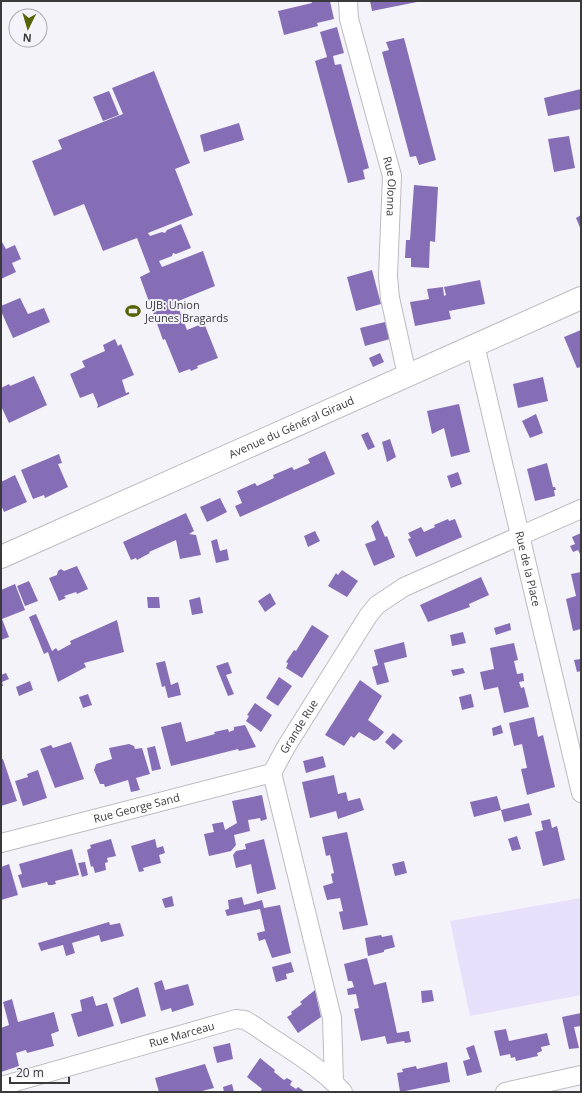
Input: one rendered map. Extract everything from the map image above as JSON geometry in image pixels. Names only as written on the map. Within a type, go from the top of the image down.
[{"type":"main road","name":"Avenue du Général Giraud","points":[[1,557],[581,298]]},
{"type":"street","name":"Rue Olonna","points":[[348,1],[349,19],[392,176],[388,276],[390,298],[407,375]]},
{"type":"street","name":"Rue de la Place","points":[[475,345],[581,793]]},
{"type":"street","name":"Grande Rue","points":[[272,773],[286,746],[368,616],[377,605],[404,587],[581,509]]},
{"type":"street","name":"Rue George Sand","points":[[1,843],[272,773]]},
{"type":"street","points":[[272,773],[332,1018],[339,1087]]},
{"type":"street","name":"Rue Marceau","points":[[1,1086],[236,1019],[245,1020],[255,1026],[339,1087]]},
{"type":"street","points":[[505,1092],[581,1075]]},
{"type":"shaded area","points":[[581,898],[581,995],[470,1016],[450,921]]},
{"type":"building","points":[[311,1],[330,1],[334,19],[317,23],[318,26],[284,35],[278,11],[312,3]]},
{"type":"building","points":[[370,1],[417,1],[417,2],[372,11]]},
{"type":"building","points":[[337,27],[344,53],[333,56],[335,65],[341,64],[369,168],[363,170],[365,179],[348,183],[315,61],[327,57],[320,32]]},
{"type":"building","points":[[404,38],[436,160],[419,165],[416,156],[410,157],[382,52],[389,50],[386,42]]},
{"type":"building","points":[[154,71],[190,163],[175,169],[193,215],[148,233],[150,236],[162,232],[165,233],[167,230],[181,224],[191,248],[176,254],[173,253],[172,256],[159,261],[162,267],[203,251],[215,286],[176,302],[187,330],[204,323],[218,358],[197,366],[198,368],[191,371],[190,369],[179,373],[165,339],[163,340],[140,277],[150,272],[137,238],[103,251],[84,204],[54,216],[32,161],[62,149],[58,140],[123,114],[112,88]]},
{"type":"building","points":[[581,89],[581,109],[548,116],[544,98]]},
{"type":"building","points":[[109,91],[119,115],[103,121],[93,97]]},
{"type":"building","points":[[239,123],[244,140],[204,152],[200,135]]},
{"type":"building","points":[[569,136],[575,168],[554,172],[548,139]]},
{"type":"building","points":[[414,185],[438,187],[435,242],[430,241],[429,268],[411,267],[411,258],[405,258],[406,240],[410,240]]},
{"type":"building","points":[[581,215],[581,230],[576,218]]},
{"type":"building","points":[[2,242],[6,249],[15,245],[21,259],[12,263],[16,272],[1,279]]},
{"type":"building","points":[[372,270],[381,304],[356,311],[347,277]]},
{"type":"building","points":[[480,280],[485,304],[449,311],[451,319],[415,326],[410,302],[429,299],[427,289],[443,287],[444,296],[446,295],[444,287]]},
{"type":"building","points":[[20,298],[28,314],[44,308],[50,322],[13,338],[1,311],[1,306]]},
{"type":"building","points":[[385,322],[390,339],[365,346],[360,328]]},
{"type":"building","points":[[581,330],[581,367],[577,368],[564,337]]},
{"type":"building","points":[[115,339],[118,346],[121,344],[134,375],[122,380],[126,393],[129,392],[129,394],[97,408],[98,405],[93,393],[80,398],[70,374],[85,367],[82,361],[105,351],[103,345]]},
{"type":"building","points":[[380,353],[384,362],[373,367],[369,358]]},
{"type":"building","points":[[34,376],[47,405],[9,423],[1,406],[1,388]]},
{"type":"building","points":[[543,377],[548,401],[518,408],[513,384]]},
{"type":"building","points":[[459,404],[470,452],[451,457],[444,428],[432,434],[427,411]]},
{"type":"building","points":[[536,414],[543,433],[530,438],[522,421]]},
{"type":"building","points":[[368,432],[375,447],[368,450],[361,435]]},
{"type":"building","points":[[390,439],[396,457],[387,462],[382,442]]},
{"type":"building","points":[[325,451],[335,474],[240,517],[235,506],[242,503],[237,491],[255,483],[257,486],[274,478],[273,475],[292,467],[294,470],[310,463],[308,459]]},
{"type":"building","points":[[59,454],[62,463],[58,464],[68,487],[45,498],[44,495],[33,499],[21,470]]},
{"type":"building","points":[[547,463],[553,487],[555,487],[556,490],[554,490],[555,496],[535,501],[527,469]]},
{"type":"building","points":[[458,472],[462,484],[451,488],[447,476]]},
{"type":"building","points":[[15,475],[27,502],[4,512],[1,505],[1,482]]},
{"type":"building","points":[[220,498],[227,512],[207,522],[200,507]]},
{"type":"building","points":[[186,513],[194,531],[189,534],[196,535],[201,555],[180,559],[176,540],[149,552],[150,553],[137,560],[136,558],[131,560],[123,542]]},
{"type":"building","points":[[448,519],[449,521],[455,519],[462,537],[416,557],[408,539],[411,538],[408,533],[421,527],[424,532],[435,527],[434,525]]},
{"type":"building","points":[[378,520],[385,537],[387,536],[395,557],[374,566],[365,544],[376,540],[371,526]]},
{"type":"building","points":[[315,531],[320,541],[308,547],[304,536]]},
{"type":"building","points":[[581,533],[581,556],[578,550],[573,552],[570,546],[575,544],[572,537]]},
{"type":"building","points":[[217,539],[220,551],[227,549],[229,560],[216,563],[211,541]]},
{"type":"building","points":[[77,566],[88,589],[77,594],[76,592],[64,596],[66,598],[59,601],[49,578],[57,575],[58,571],[61,569],[64,571]]},
{"type":"building","points":[[342,570],[358,581],[347,597],[328,586],[336,573],[338,575]]},
{"type":"building","points":[[581,572],[581,629],[573,631],[566,599],[576,596],[571,574]]},
{"type":"building","points":[[481,577],[489,595],[469,604],[470,607],[428,622],[420,605]]},
{"type":"building","points":[[29,581],[38,601],[25,606],[17,586]]},
{"type":"building","points":[[15,584],[25,610],[2,619],[9,637],[1,640],[1,590]]},
{"type":"building","points":[[270,593],[276,604],[265,612],[258,601]]},
{"type":"building","points":[[147,597],[159,597],[160,608],[148,608]]},
{"type":"building","points":[[200,597],[203,613],[192,615],[189,600]]},
{"type":"building","points":[[36,614],[52,651],[56,648],[58,651],[71,644],[70,641],[117,620],[124,652],[84,663],[86,667],[58,682],[48,652],[44,654],[29,617]]},
{"type":"building","points":[[510,623],[511,630],[496,635],[494,628]]},
{"type":"building","points":[[312,625],[329,636],[302,678],[286,668],[288,663],[286,662],[294,650],[296,651]]},
{"type":"building","points":[[463,632],[466,643],[452,646],[450,635]]},
{"type":"building","points":[[404,642],[407,657],[384,663],[389,682],[377,685],[372,667],[378,665],[374,650]]},
{"type":"building","points":[[514,643],[518,660],[514,661],[517,674],[523,673],[524,681],[519,682],[521,688],[524,687],[529,707],[504,713],[498,687],[484,690],[480,672],[494,669],[490,648]]},
{"type":"building","points":[[581,659],[581,671],[577,672],[574,660]]},
{"type":"building","points":[[165,661],[171,685],[178,682],[181,695],[168,698],[165,686],[162,687],[156,663]]},
{"type":"building","points":[[228,662],[232,673],[226,675],[234,694],[228,696],[216,666]]},
{"type":"building","points":[[463,668],[465,673],[453,676],[451,670]]},
{"type":"building","points":[[6,673],[9,679],[2,682],[3,686],[1,686],[1,675]]},
{"type":"building","points":[[279,677],[292,686],[278,706],[266,698]]},
{"type":"building","points":[[360,680],[382,696],[368,720],[384,732],[374,741],[359,732],[354,738],[351,736],[344,746],[325,735]]},
{"type":"building","points":[[30,681],[33,690],[19,696],[16,687]]},
{"type":"building","points":[[88,694],[92,705],[83,708],[79,697]]},
{"type":"building","points":[[471,694],[474,707],[462,710],[459,697]]},
{"type":"building","points":[[255,703],[272,715],[261,732],[246,721],[249,716],[247,715]]},
{"type":"building","points":[[534,717],[538,737],[543,735],[555,787],[527,795],[521,769],[527,768],[522,744],[514,746],[509,723]]},
{"type":"building","points":[[181,722],[186,742],[215,734],[214,732],[228,729],[229,732],[234,730],[234,727],[245,725],[256,747],[239,751],[238,749],[171,766],[161,727]]},
{"type":"building","points":[[501,725],[503,733],[493,736],[492,728]]},
{"type":"building","points":[[393,733],[403,741],[394,750],[385,742]]},
{"type":"building","points":[[71,742],[84,779],[55,788],[40,749],[51,745],[53,748]]},
{"type":"building","points":[[129,744],[134,746],[135,749],[142,748],[150,774],[136,778],[140,790],[131,792],[128,780],[105,787],[104,784],[100,784],[94,770],[96,764],[112,759],[109,748]]},
{"type":"building","points":[[155,746],[161,769],[152,771],[147,748]]},
{"type":"building","points":[[323,756],[326,767],[306,773],[303,761]]},
{"type":"building","points":[[3,759],[17,801],[1,806],[1,760]]},
{"type":"building","points":[[38,770],[47,798],[23,806],[15,781],[28,777],[27,774]]},
{"type":"building","points":[[334,775],[338,794],[346,792],[348,801],[360,798],[364,810],[338,819],[336,811],[310,818],[302,782]]},
{"type":"building","points":[[262,795],[267,819],[261,821],[260,818],[248,820],[250,831],[234,835],[236,845],[231,851],[209,856],[204,834],[214,832],[212,824],[223,822],[225,830],[237,823],[232,801]]},
{"type":"building","points":[[497,796],[501,810],[474,817],[470,802]]},
{"type":"building","points":[[529,803],[532,815],[504,822],[501,810]]},
{"type":"building","points":[[550,819],[552,828],[557,826],[565,860],[543,866],[535,832],[543,830],[541,821]]},
{"type":"building","points":[[347,832],[368,925],[343,930],[339,912],[343,911],[340,898],[327,900],[323,886],[333,883],[331,874],[334,873],[330,855],[326,856],[322,837]]},
{"type":"building","points":[[517,836],[521,849],[512,851],[508,839]]},
{"type":"building","points":[[111,839],[116,856],[107,858],[108,862],[105,863],[106,870],[95,873],[93,866],[91,867],[87,850],[91,848],[90,845]]},
{"type":"building","points":[[155,839],[157,848],[163,846],[165,853],[159,855],[161,863],[143,868],[144,871],[139,872],[131,846]]},
{"type":"building","points":[[264,839],[276,889],[257,894],[251,864],[236,868],[233,855],[236,851],[246,849],[245,844]]},
{"type":"building","points":[[72,849],[79,875],[55,881],[56,884],[52,885],[48,885],[47,882],[22,888],[18,875],[22,874],[19,864]]},
{"type":"building","points":[[404,861],[407,873],[395,876],[392,864]]},
{"type":"building","points":[[85,862],[88,875],[82,877],[78,863]]},
{"type":"building","points":[[9,864],[18,895],[1,900],[1,867]]},
{"type":"building","points":[[172,896],[174,906],[165,908],[162,899]]},
{"type":"building","points":[[242,897],[244,905],[262,900],[264,908],[280,905],[291,953],[272,958],[265,939],[259,941],[257,933],[265,931],[260,909],[227,916],[225,910],[229,909],[228,900]]},
{"type":"building","points":[[109,922],[110,925],[120,923],[124,936],[101,942],[99,935],[72,943],[75,953],[66,956],[63,945],[41,951],[38,943]]},
{"type":"building","points":[[381,935],[382,937],[392,935],[395,947],[384,950],[384,952],[368,956],[365,938]]},
{"type":"building","points":[[367,958],[374,985],[386,982],[397,1033],[409,1031],[411,1042],[405,1043],[404,1041],[387,1044],[385,1036],[361,1041],[354,1009],[359,1008],[356,994],[348,995],[347,989],[354,987],[352,981],[348,981],[344,964]]},
{"type":"building","points":[[291,962],[294,972],[286,974],[287,979],[276,982],[272,967]]},
{"type":"building","points":[[162,980],[165,990],[188,984],[194,1005],[172,1012],[171,1008],[161,1011],[154,983]]},
{"type":"building","points":[[138,987],[146,1016],[121,1024],[113,998]]},
{"type":"building","points":[[315,990],[321,1017],[298,1033],[287,1017],[302,1004],[300,1002]]},
{"type":"building","points":[[432,990],[434,1001],[422,1003],[421,991]]},
{"type":"building","points":[[93,996],[96,1006],[107,1003],[114,1026],[78,1037],[71,1014],[82,1011],[80,1000]]},
{"type":"building","points":[[12,999],[18,1022],[54,1012],[59,1031],[51,1034],[54,1046],[27,1053],[26,1050],[16,1053],[19,1066],[1,1072],[1,1028],[9,1025],[3,1002]]},
{"type":"building","points":[[581,1013],[581,1026],[574,1027],[579,1048],[569,1049],[562,1017]]},
{"type":"building","points":[[506,1029],[509,1041],[547,1033],[550,1045],[541,1047],[542,1051],[537,1053],[538,1056],[516,1061],[515,1057],[511,1058],[510,1054],[500,1056],[494,1031]]},
{"type":"building","points":[[230,1043],[233,1059],[217,1063],[213,1047]]},
{"type":"building","points":[[474,1045],[482,1072],[467,1076],[463,1061],[470,1059],[466,1048]]},
{"type":"building","points":[[260,1058],[275,1070],[274,1072],[284,1080],[287,1078],[292,1081],[290,1085],[296,1089],[298,1087],[305,1092],[260,1092],[262,1089],[247,1077]]},
{"type":"building","points":[[447,1062],[450,1082],[400,1092],[397,1073],[403,1072],[402,1069],[416,1066],[417,1069]]},
{"type":"building","points":[[205,1064],[214,1088],[198,1092],[159,1092],[155,1078]]},
{"type":"building","points":[[232,1084],[234,1092],[224,1092],[223,1087]]},
{"type":"place","name":"UJB: Union Jeunes Bragards","points":[[133,311]]}]
